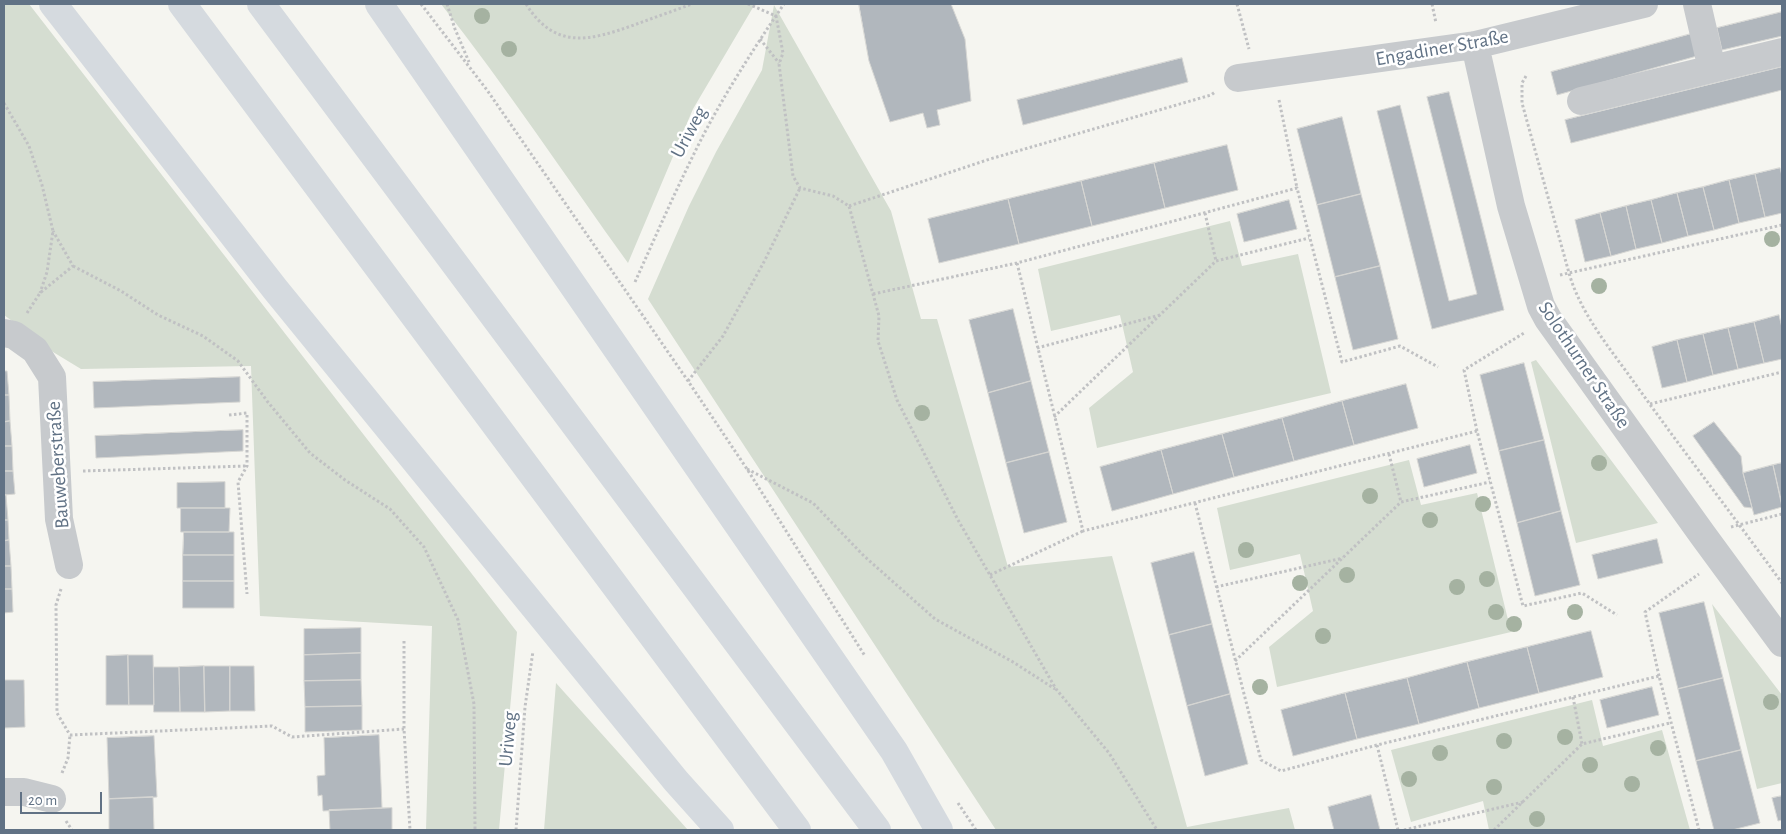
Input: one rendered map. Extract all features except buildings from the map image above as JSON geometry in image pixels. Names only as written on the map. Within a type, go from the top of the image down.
[{"type":"highway","points":[[53,4],[275,289],[670,774],[720,830]]},
{"type":"highway","points":[[182,4],[796,830]]},
{"type":"highway","points":[[261,4],[877,830]]},
{"type":"highway","points":[[379,4],[894,751],[939,830]]},
{"type":"street","name":"Engadiner Straße","points":[[1257,75],[1476,45],[1644,4]]},
{"type":"street","points":[[1697,4],[1712,69]]},
{"type":"street","name":"Solothurner Straße","points":[[1476,45],[1511,206],[1541,306],[1548,319],[1720,560],[1782,643]]},
{"type":"street","points":[[1582,101],[1782,52]]},
{"type":"street","name":"Bauweberstraße","points":[[9,334],[35,350],[52,377],[59,519],[69,565]]},
{"type":"street","points":[[4,792],[24,792],[52,799]]},
{"type":"path","points":[[421,4],[473,70],[688,381],[869,662]]},
{"type":"path","points":[[447,4],[455,29],[473,70]]},
{"type":"path","points":[[526,4],[539,21],[552,31],[566,37],[578,39],[607,35],[692,4]]},
{"type":"path","points":[[748,4],[776,16],[783,53],[779,64],[794,176],[800,188],[833,196],[849,206],[879,316],[878,341],[897,400],[958,520],[1056,689],[1109,753],[1158,830]]},
{"type":"path","name":"Uriweg","points":[[635,282],[707,129],[760,39],[784,4]]},
{"type":"path","points":[[1237,4],[1248,48],[1297,188],[1342,362],[1400,346],[1438,367]]},
{"type":"path","points":[[760,39],[779,64]]},
{"type":"path","points":[[849,206],[990,159],[1211,95],[1257,75]]},
{"type":"path","points":[[1526,76],[1522,83],[1522,103],[1569,274],[1576,292],[1594,325],[1782,583]]},
{"type":"path","points":[[4,103],[29,146],[42,184],[53,231],[73,266],[121,291],[158,315],[203,336],[238,361],[267,401],[310,453],[345,480],[390,509],[424,547],[458,620],[474,704],[474,830]]},
{"type":"path","points":[[688,381],[723,336],[765,260],[800,188]]},
{"type":"path","points":[[873,294],[1017,263],[1297,188]]},
{"type":"path","points":[[1205,213],[1216,261]]},
{"type":"path","points":[[1533,281],[1782,225]]},
{"type":"path","points":[[40,293],[47,272],[53,231]]},
{"type":"path","points":[[1054,417],[1216,261],[1309,238]]},
{"type":"path","points":[[1017,263],[1083,531]]},
{"type":"path","points":[[9,334],[40,293],[73,266]]},
{"type":"path","points":[[1037,348],[1161,315]]},
{"type":"path","points":[[1548,319],[1464,370],[1477,431],[1523,606],[1582,593],[1616,615]]},
{"type":"path","points":[[1615,413],[1782,372]]},
{"type":"path","points":[[228,415],[247,413],[246,466],[238,482],[247,594]]},
{"type":"path","points":[[990,575],[1083,531],[1477,431]]},
{"type":"path","points":[[1389,454],[1401,502]]},
{"type":"path","points":[[57,472],[246,466]]},
{"type":"path","points":[[746,469],[812,503],[864,556],[935,619],[1013,662],[1056,689]]},
{"type":"path","points":[[1236,661],[1401,502],[1490,482]]},
{"type":"path","points":[[1195,503],[1261,760],[1281,771],[1377,745],[1659,676]]},
{"type":"path","points":[[1702,534],[1782,514]]},
{"type":"path","points":[[1216,586],[1343,558]]},
{"type":"path","points":[[1699,830],[1670,723],[1645,612],[1720,560]]},
{"type":"path","points":[[69,565],[56,605],[57,713],[70,735],[272,726],[292,737],[404,729]]},
{"type":"path","points":[[404,641],[404,729],[410,830]]},
{"type":"path","name":"Uriweg","points":[[516,830],[524,726],[533,651]]},
{"type":"path","points":[[1573,698],[1582,744]]},
{"type":"path","points":[[1494,830],[1582,744],[1670,723]]},
{"type":"path","points":[[1377,745],[1398,830]]},
{"type":"path","points":[[954,797],[976,830]]},
{"type":"path","points":[[1404,830],[1523,802]]},
{"type":"shaded area","points":[[4,4],[29,4],[517,632],[499,830],[426,830],[432,626],[260,616],[251,366],[81,369],[53,352],[4,315]]},
{"type":"shaded area","points":[[441,4],[755,4],[693,109],[628,263],[513,100]]},
{"type":"shaded area","points":[[774,5],[891,211],[921,319],[937,319],[1008,567],[1112,556],[1187,827],[1289,808],[1295,830],[996,830],[648,299],[689,206],[716,152],[762,70]]},
{"type":"shaded area","points":[[1230,221],[1242,266],[1298,254],[1331,393],[1097,448],[1089,408],[1133,372],[1120,315],[1051,331],[1038,269]]},
{"type":"shaded area","points":[[1536,360],[1658,523],[1576,543],[1531,362]]},
{"type":"shaded area","points":[[1409,460],[1421,505],[1477,493],[1511,632],[1277,687],[1269,647],[1313,611],[1300,554],[1230,570],[1217,508]]},
{"type":"shaded area","points":[[1712,604],[1782,695],[1782,783],[1757,789]]},
{"type":"shaded area","points":[[556,683],[688,830],[544,830]]},
{"type":"shaded area","points":[[1592,700],[1603,746],[1662,730],[1690,830],[1489,830],[1483,801],[1411,822],[1391,750]]}]
